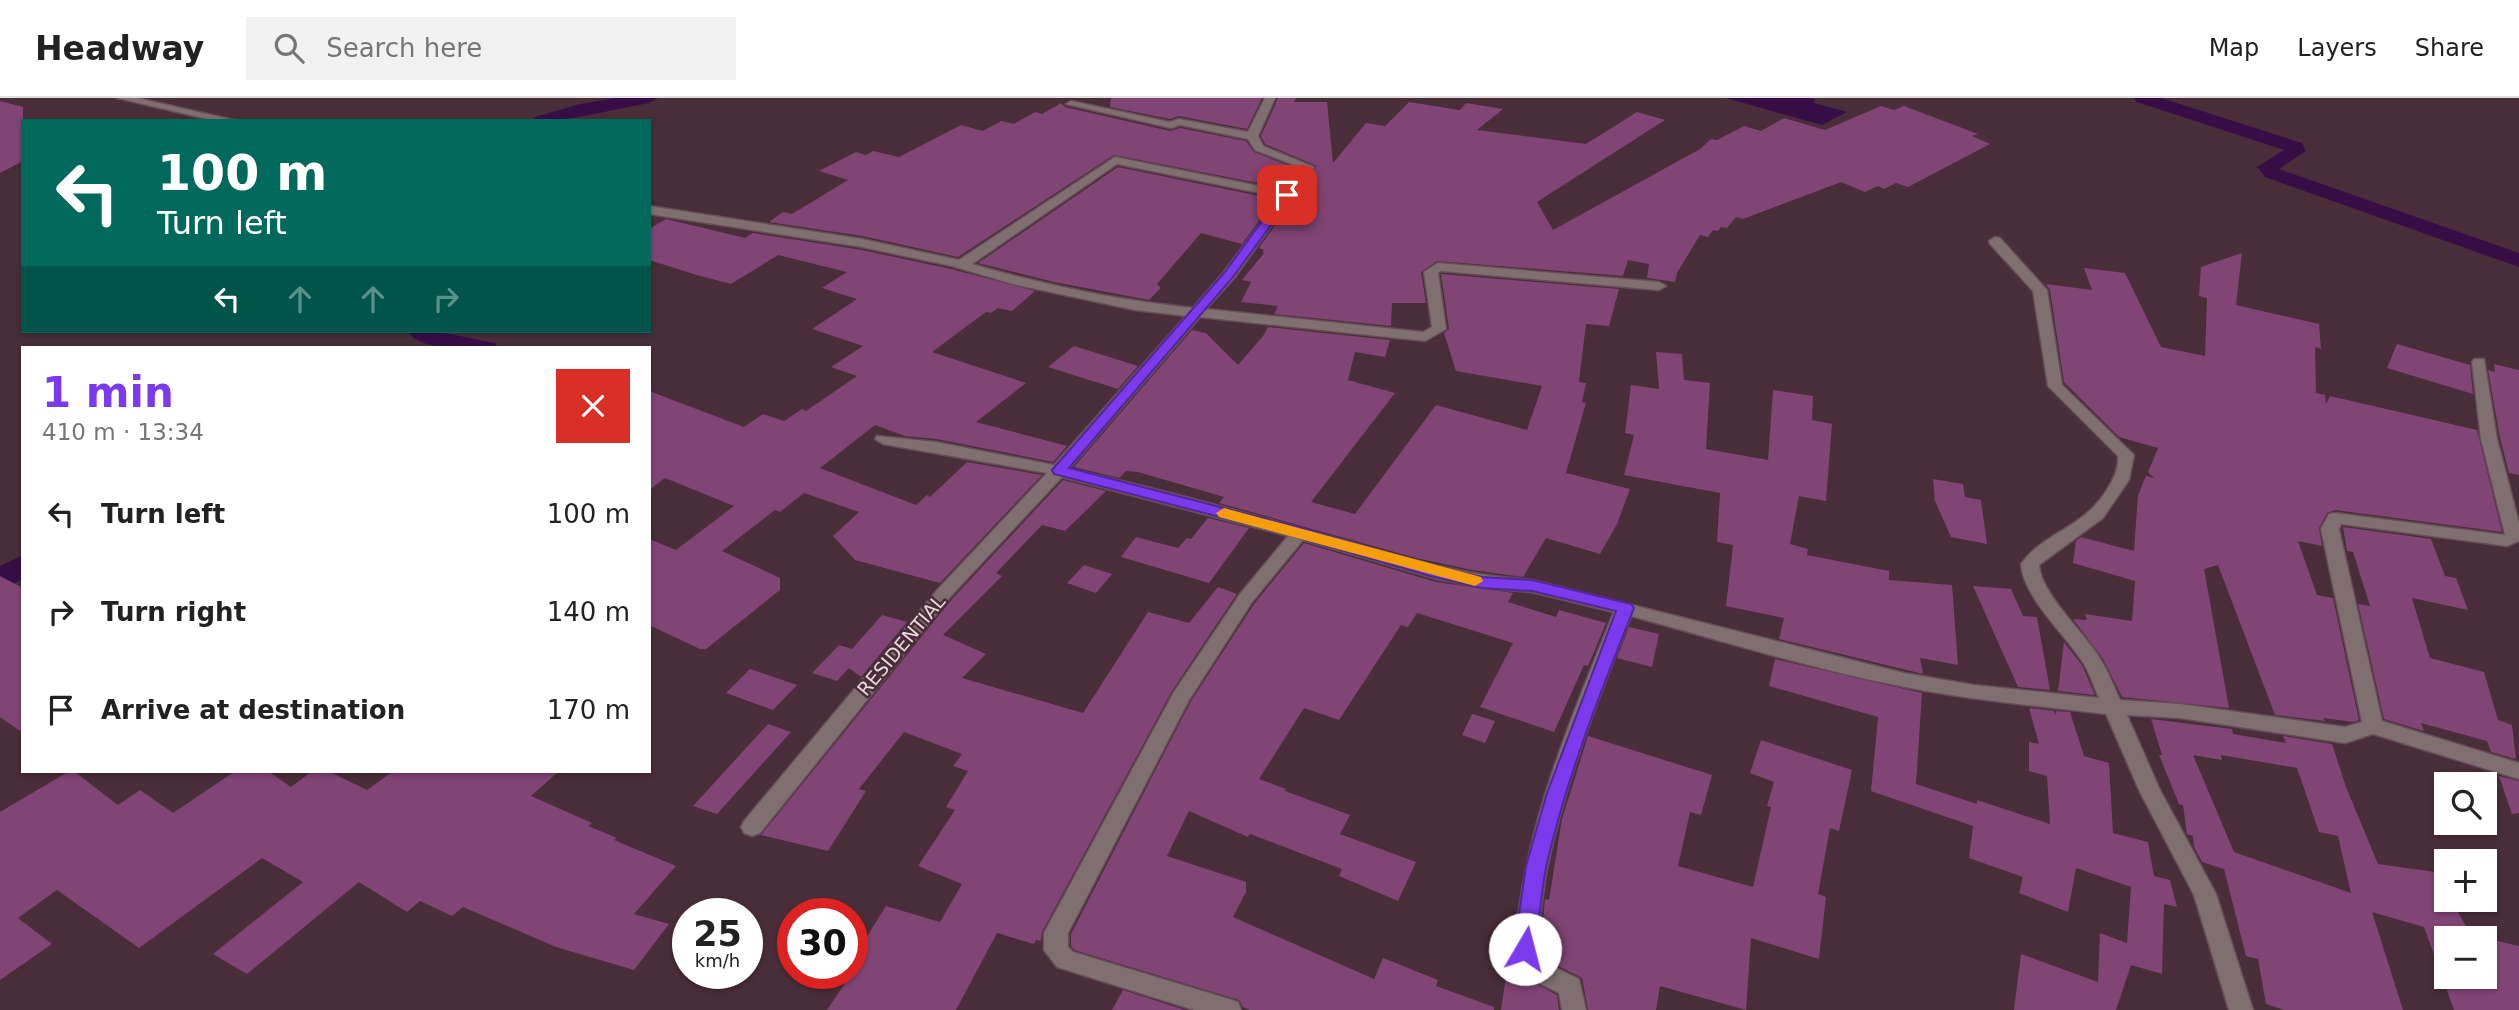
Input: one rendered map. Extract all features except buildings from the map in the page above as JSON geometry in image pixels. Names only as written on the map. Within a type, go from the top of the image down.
[{"type":"street","points":[[122,98],[223,119]]},
{"type":"street","points":[[1071,104],[1171,125],[1179,122],[1252,136],[1265,99]]},
{"type":"street","name":"RESIDENTIAL","points":[[752,827],[944,593],[1059,470],[1229,275],[1308,167],[1259,148],[1252,136]]},
{"type":"street","points":[[961,265],[1115,160],[1287,195]]},
{"type":"street","points":[[651,210],[818,235],[1135,306],[1425,337],[1439,329],[1431,272],[1438,267],[1659,286]]},
{"type":"street","points":[[1995,241],[2040,290],[2055,386],[2126,455],[2128,462],[2124,477],[2092,520],[2038,554],[2030,564],[2031,577],[2041,596],[2061,618],[2094,664],[2150,790],[2205,894],[2241,1010]]},
{"type":"street","points":[[2373,726],[2329,529],[2334,518],[2493,540],[2507,541],[2514,537],[2489,439],[2479,362]]},
{"type":"street","points":[[883,439],[990,455],[1059,470],[1469,579],[1532,586],[1904,680],[1973,692],[2112,707],[2180,711],[2345,735],[2373,726],[2519,771]]},
{"type":"street","points":[[1229,1010],[1065,960],[1056,950],[1056,933],[1181,697],[1246,598],[1299,533]]},
{"type":"street","points":[[1574,1010],[1570,987],[1533,968],[1525,949],[1536,866],[1556,793],[1592,690],[1625,608]]},
{"type":"shaded area","points":[[1726,98],[1809,98],[1815,99],[1814,103],[1847,112],[1822,125]]},
{"type":"waterway","points":[[548,119],[580,109],[649,98]]},
{"type":"waterway","points":[[2143,98],[2295,147],[2296,151],[2267,167],[2272,173],[2519,260]]},
{"type":"waterway","points":[[421,333],[424,336],[476,346]]},
{"type":"waterway","points":[[0,579],[21,566]]},
{"type":"slow traffic","points":[[1224,513],[1475,581]]},
{"type":"route","points":[[1287,195],[1229,275],[1059,470],[1430,570],[1482,582],[1532,586],[1625,608],[1592,690],[1556,793],[1536,866],[1525,949]]}]
